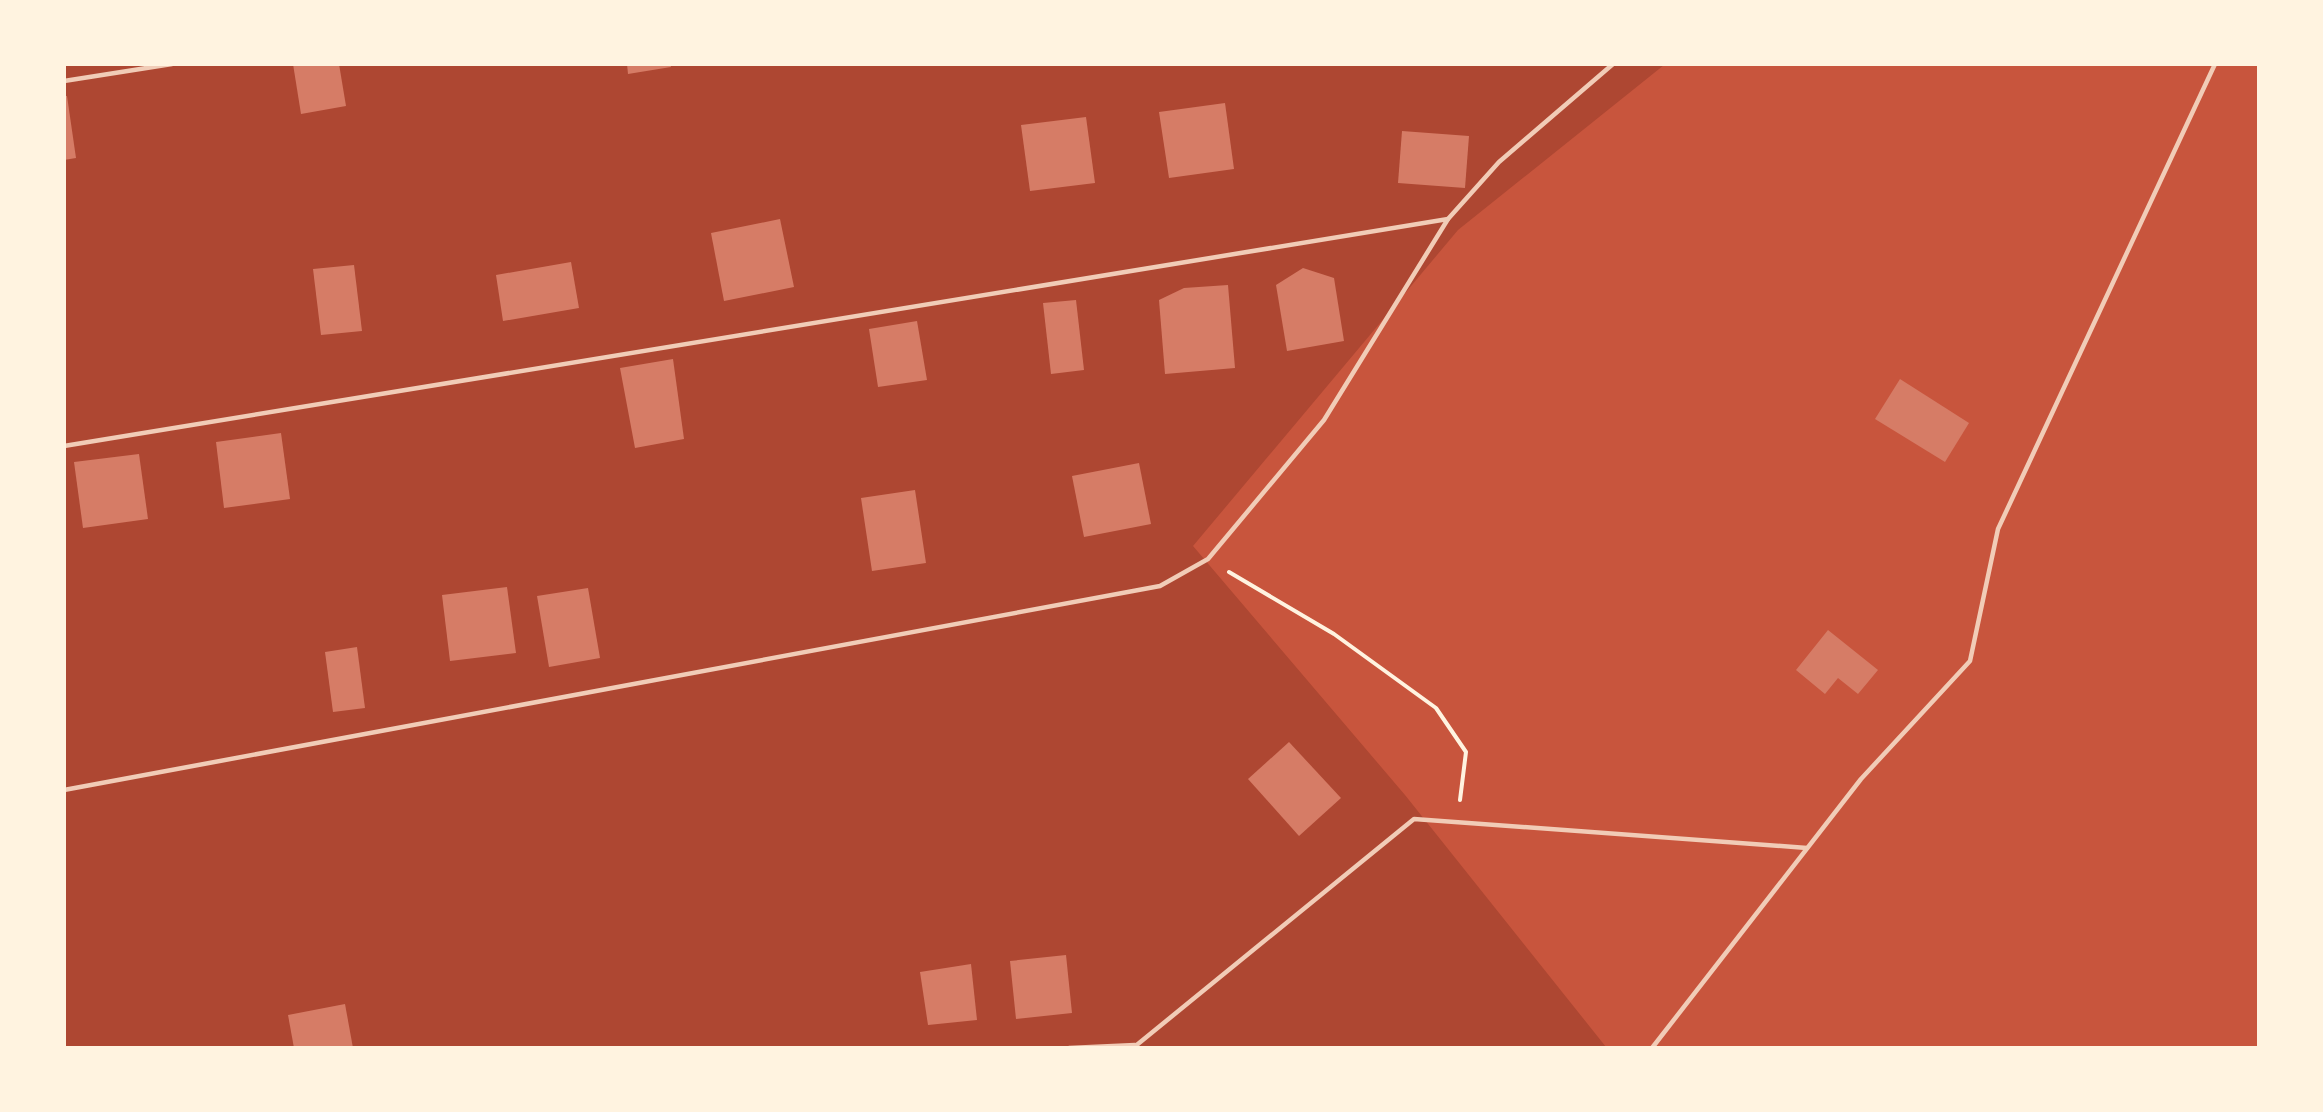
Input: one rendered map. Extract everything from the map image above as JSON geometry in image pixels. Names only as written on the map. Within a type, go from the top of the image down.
[{"type":"lane","points":[[64,81],[172,64]]},
{"type":"lane","points":[[64,790],[1160,586],[1208,559],[1324,420],[1448,219],[1499,162],[1613,64]]},
{"type":"lane","points":[[1652,1047],[1861,779],[1970,661],[1998,529],[2215,64]]},
{"type":"lane","points":[[64,446],[1448,219]]},
{"type":"lane","points":[[1069,1047],[1134,1046],[1414,819],[1807,848]]},
{"type":"path","points":[[1208,559],[1334,634],[1436,708],[1466,752],[1457,822]]},
{"type":"shaded area","points":[[64,65],[1664,65],[1458,230],[1193,546],[1405,795],[1606,1047],[65,1047]]},
{"type":"building","points":[[293,64],[339,64],[346,106],[301,114]]},
{"type":"building","points":[[627,64],[670,64],[671,67],[628,74]]},
{"type":"building","points":[[64,96],[67,96],[76,158],[64,160]]},
{"type":"building","points":[[1225,103],[1234,169],[1169,178],[1159,112]]},
{"type":"building","points":[[1086,117],[1095,183],[1030,191],[1021,125]]},
{"type":"building","points":[[1402,131],[1469,136],[1465,188],[1398,183]]},
{"type":"building","points":[[780,219],[794,287],[724,301],[711,233]]},
{"type":"building","points":[[571,262],[579,308],[503,321],[496,275]]},
{"type":"building","points":[[354,265],[362,331],[321,335],[313,269]]},
{"type":"building","points":[[1303,268],[1334,278],[1344,341],[1287,351],[1276,285]]},
{"type":"building","points":[[1228,285],[1235,368],[1165,374],[1159,300],[1184,288]]},
{"type":"building","points":[[1076,300],[1084,370],[1051,374],[1043,303]]},
{"type":"building","points":[[917,321],[927,380],[878,387],[869,329]]},
{"type":"building","points":[[673,359],[684,439],[635,448],[620,368]]},
{"type":"building","points":[[1900,379],[1969,423],[1945,462],[1875,419]]},
{"type":"building","points":[[281,433],[290,499],[224,508],[216,442]]},
{"type":"building","points":[[139,454],[148,519],[83,528],[74,462]]},
{"type":"building","points":[[1139,463],[1151,524],[1084,537],[1072,476]]},
{"type":"building","points":[[915,490],[926,563],[872,571],[861,498]]},
{"type":"building","points":[[507,587],[516,653],[450,661],[442,595]]},
{"type":"building","points":[[588,588],[600,658],[549,667],[537,596]]},
{"type":"building","points":[[1828,630],[1878,670],[1858,694],[1838,678],[1825,694],[1796,670]]},
{"type":"building","points":[[357,647],[365,708],[333,712],[325,652]]},
{"type":"building","points":[[1289,742],[1341,798],[1299,836],[1248,779]]},
{"type":"building","points":[[1066,955],[1072,1013],[1016,1019],[1010,961]]},
{"type":"building","points":[[971,964],[977,1020],[928,1025],[920,972]]},
{"type":"building","points":[[345,1004],[353,1048],[294,1048],[288,1015]]}]
